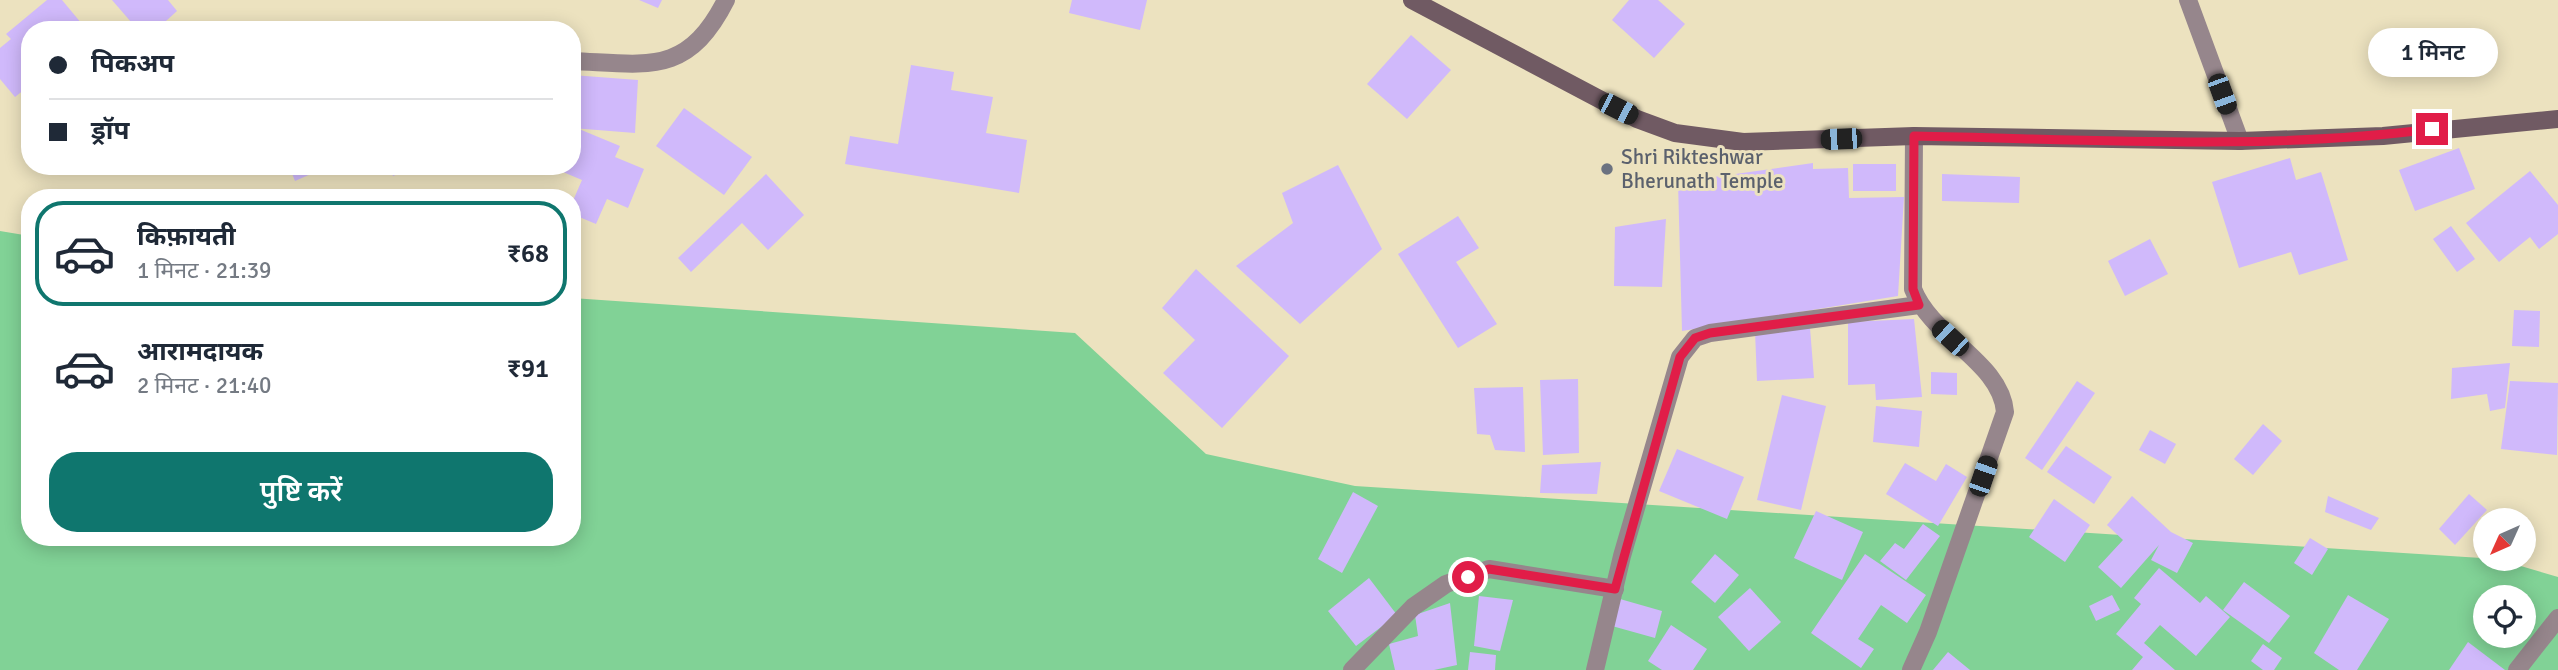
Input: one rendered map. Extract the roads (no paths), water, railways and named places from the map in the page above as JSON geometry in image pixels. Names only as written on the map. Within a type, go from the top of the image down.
[{"type":"main road","points":[[1412,0],[1637,119],[1675,132],[1744,142],[1914,136],[2240,141],[2383,136],[2558,119]]},
{"type":"street","points":[[581,61],[652,64],[675,58],[698,43],[712,26],[726,0]]},
{"type":"street","points":[[2188,0],[2240,141]]},
{"type":"street","points":[[1911,670],[1928,632],[2005,412],[1998,384],[1932,322],[1919,305],[1913,289],[1914,136]]},
{"type":"street","points":[[1595,670],[1680,357],[1695,338],[1710,333],[1919,305]]},
{"type":"street","points":[[1352,670],[1413,607],[1446,584],[1489,569],[1615,589]]},
{"type":"street","points":[[2516,670],[2558,618]]},
{"type":"place","name":"Shri Rikteshwar Bherunath Temple","points":[[1607,169]]}]
